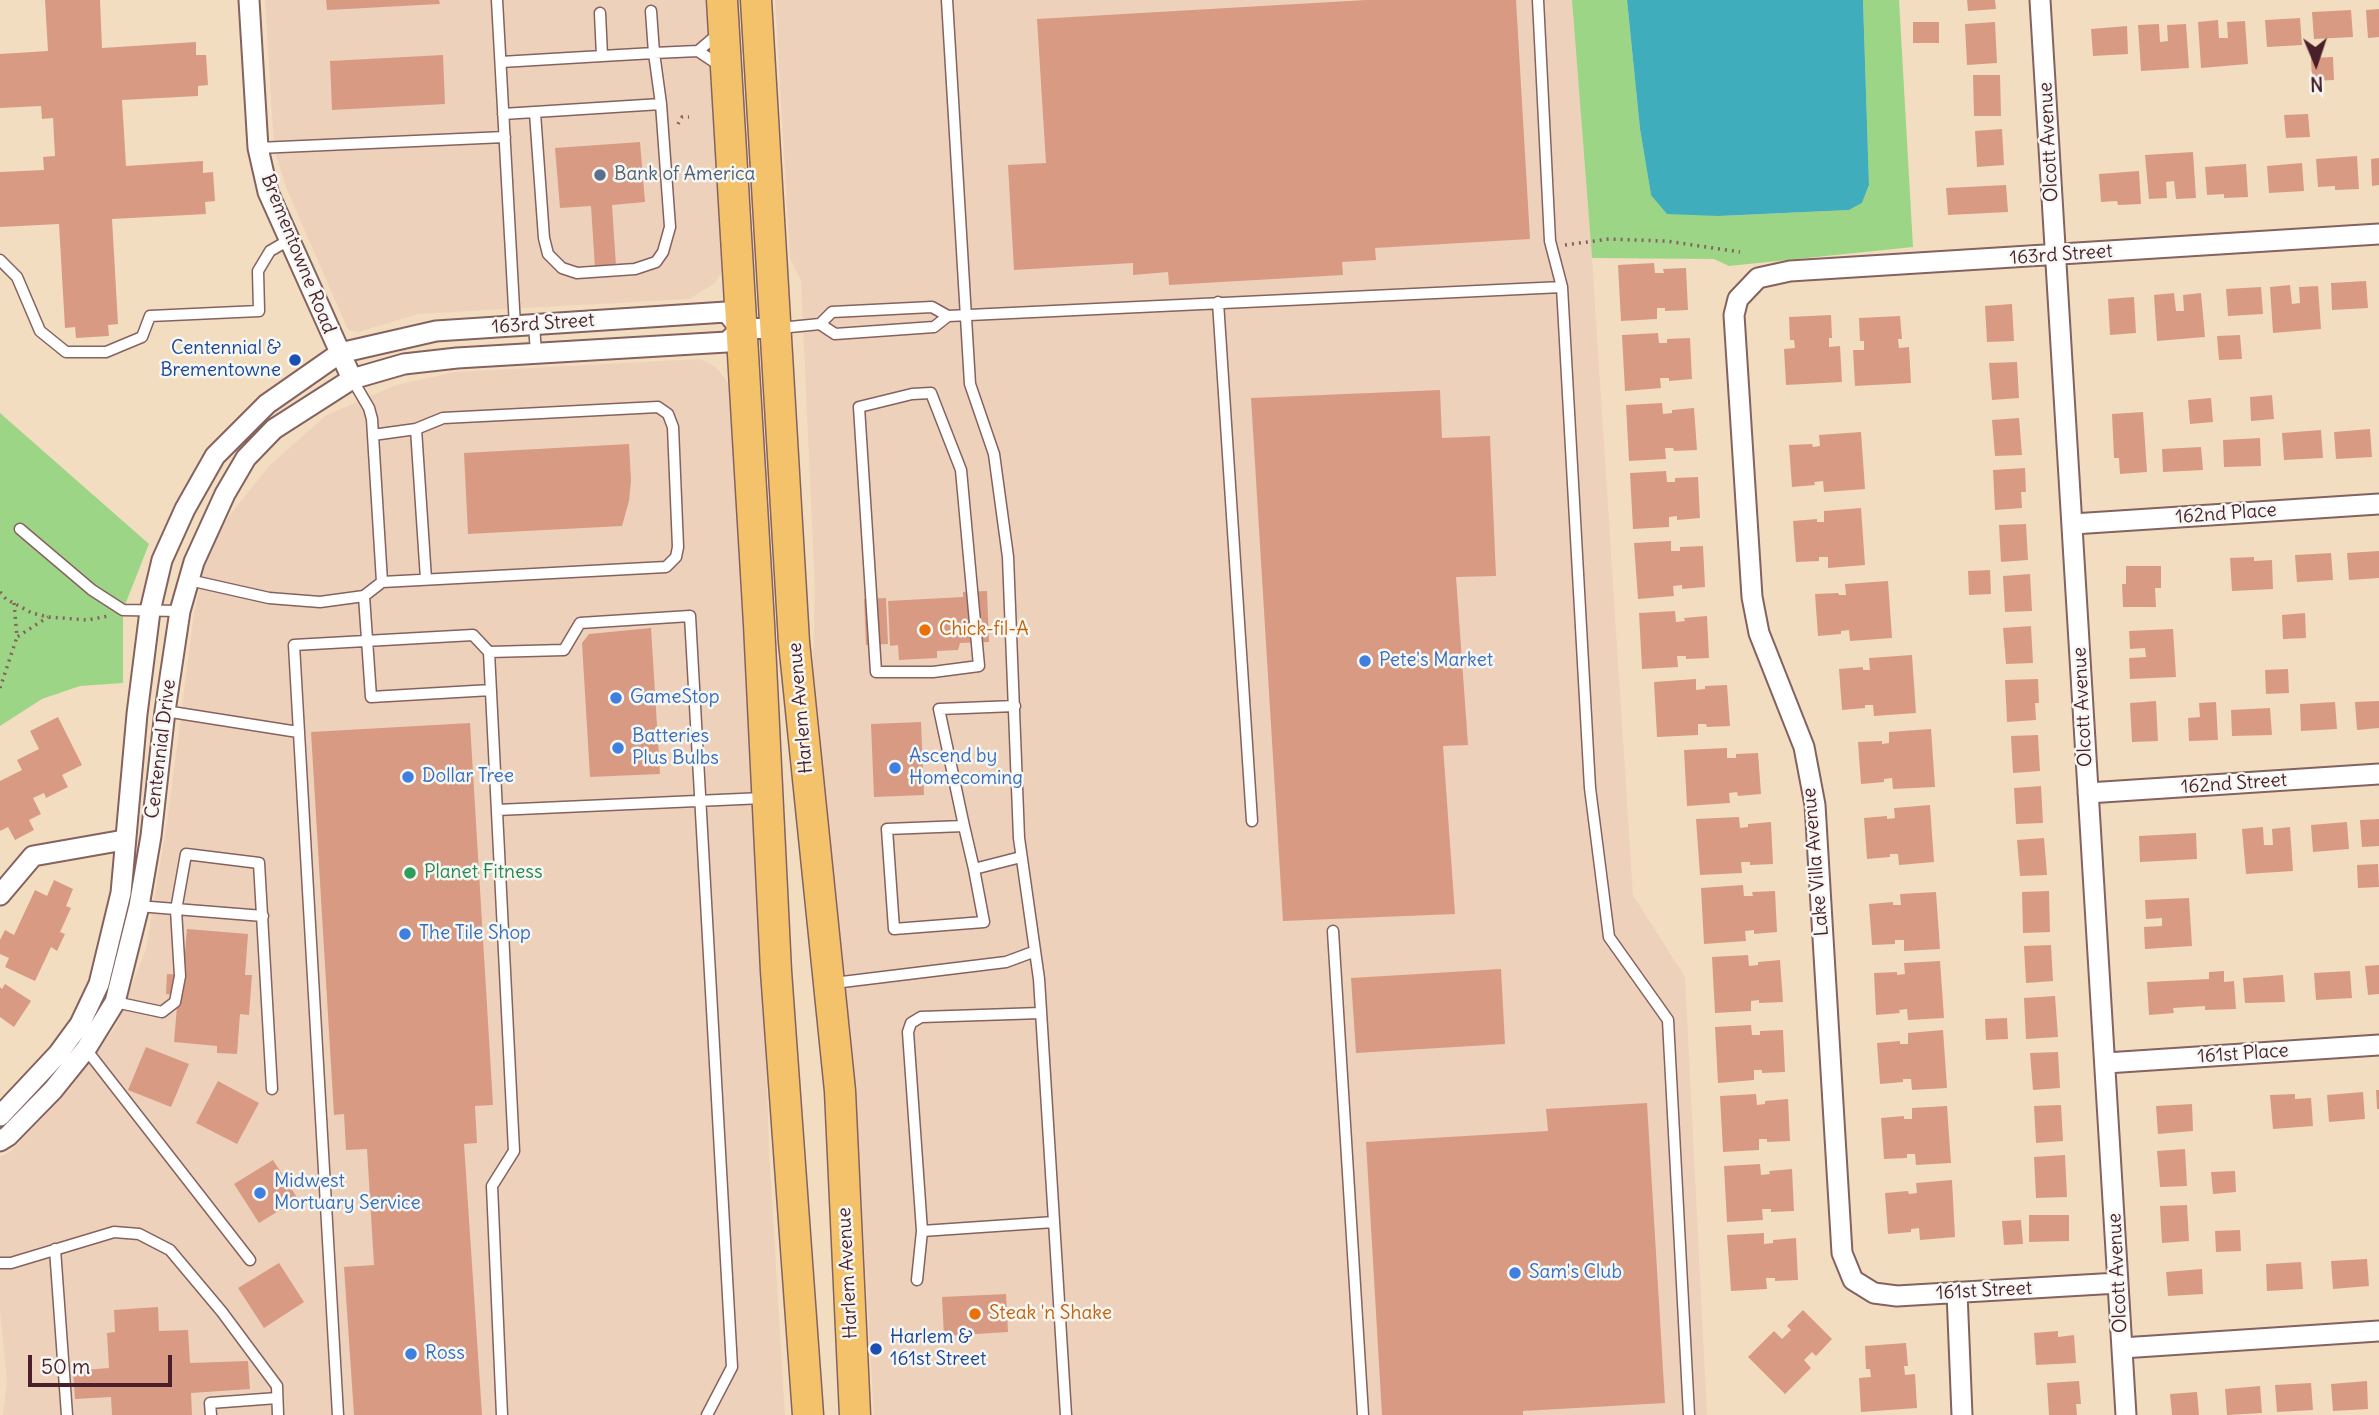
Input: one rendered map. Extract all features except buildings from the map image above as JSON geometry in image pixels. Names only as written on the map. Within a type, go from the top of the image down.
[{"type":"main road","name":"Harlem Avenue","points":[[756,0],[794,642],[840,1091],[855,1415]]},
{"type":"main road","name":"Harlem Avenue","points":[[722,14],[776,983],[808,1415]]},
{"type":"street","name":"Brementowne Road","points":[[248,0],[258,148],[268,192],[352,379]]},
{"type":"street","name":"Olcott Avenue","points":[[2040,0],[2126,1415]]},
{"type":"street","name":"163rd Street","points":[[1748,287],[1758,278],[1790,271],[2379,234]]},
{"type":"street","name":"Lake Villa Avenue","points":[[1748,287],[1738,299],[1734,315],[1752,597],[1759,632],[1804,747],[1815,805],[1842,1253],[1853,1280]]},
{"type":"street","name":"163rd Street","points":[[340,353],[436,331],[726,312],[741,328]]},
{"type":"street","name":"163rd Street","points":[[352,379],[404,364],[457,358],[727,342],[741,328],[775,328]]},
{"type":"street","name":"Centennial Drive","points":[[0,1116],[58,1054],[80,1024],[99,984],[119,902],[150,611],[162,560],[185,509],[215,456],[267,404],[340,353]]},
{"type":"street","name":"Centennial Drive","points":[[0,1141],[52,1090],[86,1049],[115,1002],[139,906],[151,836],[180,611],[194,562],[225,494],[246,458],[274,429],[352,379]]},
{"type":"street","name":"162nd Place","points":[[2073,524],[2379,504]]},
{"type":"street","name":"162nd Street","points":[[2088,793],[2379,774]]},
{"type":"street","points":[[0,895],[33,856],[124,840]]},
{"type":"street","name":"161st Place","points":[[2106,1063],[2379,1045]]},
{"type":"street","name":"161st Street","points":[[1853,1280],[1874,1293],[1885,1294],[2118,1283]]},
{"type":"street","points":[[1957,1292],[1962,1415]]},
{"type":"street","points":[[2122,1348],[2379,1331]]},
{"type":"lane","points":[[497,0],[503,114],[524,325],[536,354]]},
{"type":"lane","points":[[947,0],[970,384],[995,454],[1008,556],[1021,857],[1041,1013],[1066,1415]]},
{"type":"lane","points":[[1538,0],[1552,247],[1562,286],[1590,788],[1609,937],[1668,1020],[1689,1415]]},
{"type":"lane","points":[[535,113],[544,238],[548,254],[562,268],[577,273],[635,269],[656,262],[663,252],[670,227],[651,11]]},
{"type":"lane","points":[[600,13],[602,56]]},
{"type":"lane","points":[[698,51],[722,14]]},
{"type":"lane","points":[[501,62],[698,51],[726,70]]},
{"type":"lane","points":[[503,114],[661,104]]},
{"type":"lane","points":[[258,148],[505,137]]},
{"type":"lane","points":[[0,260],[17,277],[40,331],[66,352],[106,352],[142,337],[150,316],[259,311],[258,271],[270,251],[289,240]]},
{"type":"lane","points":[[820,324],[832,312],[932,307],[948,316],[1562,286]]},
{"type":"lane","points":[[1218,302],[1252,821]]},
{"type":"lane","points":[[775,328],[820,324],[835,334],[934,327],[948,316]]},
{"type":"lane","points":[[352,379],[369,408],[373,435],[382,582]]},
{"type":"lane","points":[[931,393],[961,470],[970,559],[979,666],[933,672],[876,672],[859,407],[912,394],[931,393]]},
{"type":"lane","points":[[189,580],[270,598],[320,602],[364,596],[382,582],[666,567],[676,557],[678,547],[673,427],[668,414],[658,407],[443,418],[416,429],[373,435]]},
{"type":"lane","points":[[416,429],[426,579]]},
{"type":"lane","points":[[20,528],[92,590],[123,610],[180,611]]},
{"type":"lane","points":[[364,596],[371,696],[491,690]]},
{"type":"lane","points":[[489,652],[564,650],[580,623],[690,616],[732,1367],[707,1415]]},
{"type":"lane","points":[[338,1415],[293,645],[472,635],[489,652],[514,1151],[492,1186],[502,1415]]},
{"type":"lane","points":[[964,826],[887,829],[894,929],[984,922],[974,869],[939,709],[1015,706]]},
{"type":"lane","points":[[165,711],[299,732]]},
{"type":"lane","points":[[497,810],[767,797]]},
{"type":"lane","points":[[115,1002],[162,1012],[176,1002],[180,976],[176,910],[186,854],[260,863],[272,1089]]},
{"type":"lane","points":[[974,869],[1021,857]]},
{"type":"lane","points":[[119,902],[176,910],[263,916]]},
{"type":"lane","points":[[1333,931],[1363,1415]]},
{"type":"lane","points":[[830,983],[1006,962],[1033,952]]},
{"type":"lane","points":[[917,1280],[922,1231],[908,1031],[911,1023],[921,1017],[1041,1013]]},
{"type":"lane","points":[[71,1036],[86,1049],[250,1261]]},
{"type":"lane","points":[[922,1231],[1054,1222]]},
{"type":"lane","points":[[0,1264],[114,1231],[139,1234],[170,1250],[222,1312],[276,1386],[278,1415]]},
{"type":"lane","points":[[55,1250],[68,1415]]},
{"type":"lane","points":[[211,1415],[210,1403],[277,1398]]},
{"type":"path","points":[[673,133],[682,117],[689,117]]},
{"type":"path","points":[[1552,247],[1609,239],[1666,241],[1740,252]]},
{"type":"path","points":[[0,592],[6,600],[32,613],[48,617],[88,620],[123,610]]},
{"type":"path","points":[[0,688],[18,636],[14,603]]},
{"type":"path","points":[[18,636],[48,617]]},
{"type":"shaded area","points":[[265,0],[711,0],[727,264],[714,284],[689,299],[418,314],[359,332],[348,330],[285,185],[274,148]]},
{"type":"shaded area","points":[[775,0],[1572,0],[1592,258],[1633,895],[1685,977],[1707,1415],[874,1415],[853,1056],[817,729],[813,659],[815,591],[801,281],[790,258]]},
{"type":"shaded area","points":[[700,359],[716,367],[735,391],[759,828],[769,1151],[785,1415],[3,1415],[7,1382],[0,1310],[0,1157],[10,1152],[69,1090],[116,1026],[146,949],[167,823],[194,613],[205,566],[225,521],[269,466],[325,416],[396,385],[455,372]]},
{"type":"green space","points":[[1572,0],[1627,0],[1640,129],[1651,195],[1719,216],[1849,210],[1862,203],[1869,185],[1863,0],[1899,0],[1913,247],[1729,266],[1714,259],[1592,258]]},
{"type":"green space","points":[[0,413],[149,544],[123,610],[123,683],[80,686],[42,699],[0,726]]},
{"type":"water","points":[[1627,0],[1863,0],[1869,185],[1862,203],[1849,210],[1719,216],[1667,214],[1651,195],[1640,129]]},
{"type":"place","name":"Bank of America","points":[[600,175]]},
{"type":"place","name":"Centennial & Brementowne","points":[[295,360]]},
{"type":"place","name":"Chick-fil-A","points":[[925,630]]},
{"type":"place","name":"Pete's Market","points":[[1365,661]]},
{"type":"place","name":"GameStop","points":[[616,698]]},
{"type":"place","name":"Batteries Plus Bulbs","points":[[618,748]]},
{"type":"place","name":"Ascend by Homecoming","points":[[895,768]]},
{"type":"place","name":"Dollar Tree","points":[[408,777]]},
{"type":"place","name":"Planet Fitness","points":[[410,873]]},
{"type":"place","name":"The Tile Shop","points":[[405,934]]},
{"type":"place","name":"Midwest Mortuary Service","points":[[260,1193]]},
{"type":"place","name":"Sam's Club","points":[[1515,1273]]},
{"type":"place","name":"Steak 'n Shake","points":[[975,1314]]},
{"type":"place","name":"Harlem & 161st Street","points":[[876,1349]]},
{"type":"place","name":"Ross","points":[[411,1354]]}]
